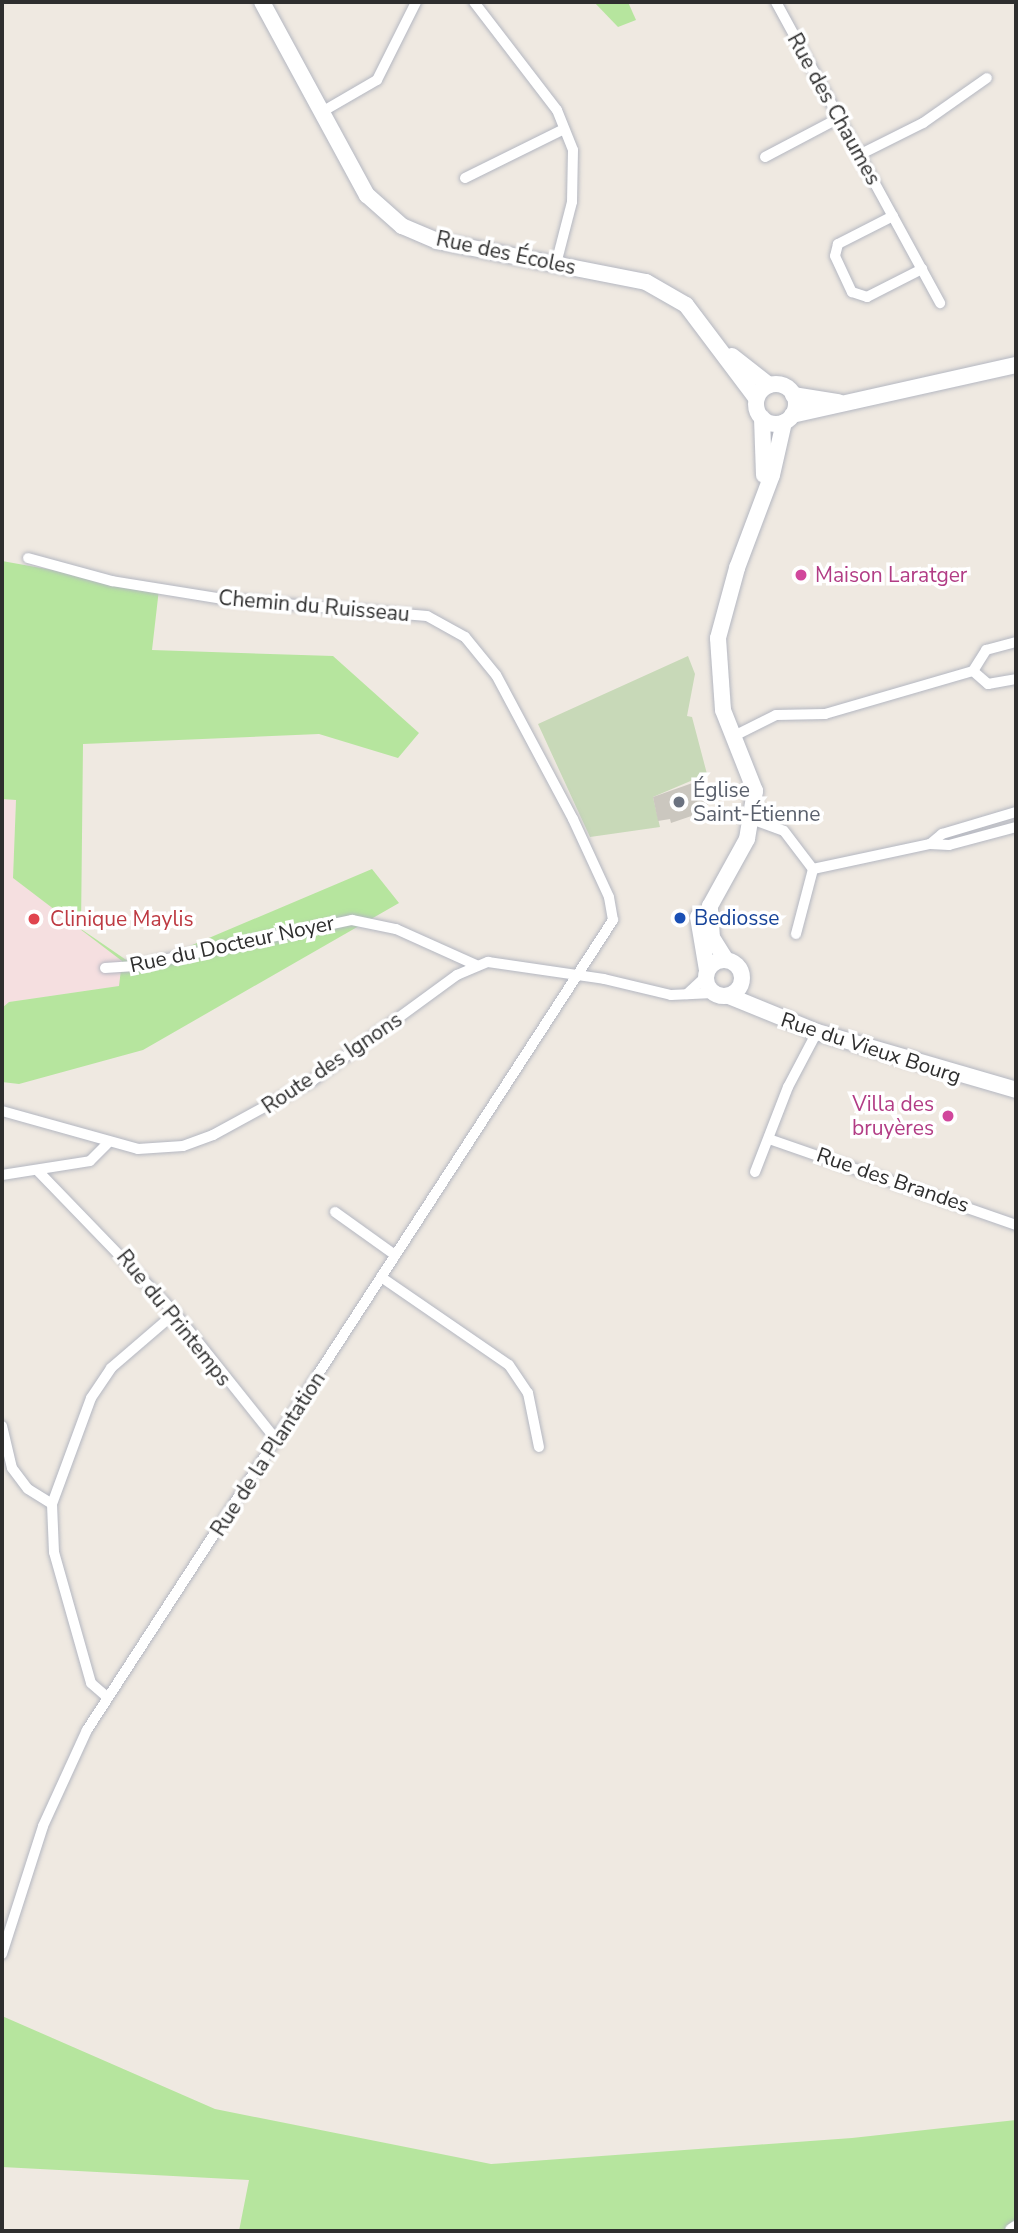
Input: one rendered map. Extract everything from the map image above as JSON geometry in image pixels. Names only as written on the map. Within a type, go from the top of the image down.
[{"type":"street","name":"Rue des Écoles","points":[[262,2],[367,195],[402,226],[437,241],[646,282],[686,305],[725,350],[757,398]]},
{"type":"street","points":[[320,113],[377,80],[416,2]]},
{"type":"street","points":[[474,2],[557,110],[573,150],[572,202],[556,264]]},
{"type":"street","name":"Rue des Chaumes","points":[[776,2],[940,303]]},
{"type":"street","points":[[859,155],[923,124],[987,78]]},
{"type":"street","points":[[765,157],[839,118]]},
{"type":"street","points":[[465,178],[564,129]]},
{"type":"street","points":[[893,216],[838,244],[835,256],[852,292],[867,297],[922,269]]},
{"type":"street","name":"Rue des Écoles","points":[[725,350],[769,385]]},
{"type":"street","points":[[762,418],[788,419],[1016,365]]},
{"type":"street","points":[[764,501],[762,418],[757,398],[769,385],[780,384],[793,395],[847,403]]},
{"type":"street","points":[[775,1018],[741,983],[739,968],[726,960],[712,939],[710,906],[749,818],[737,743],[719,694],[718,638],[737,569],[764,501],[793,395]]},
{"type":"street","name":"Chemin du Ruisseau","points":[[28,558],[112,581],[223,599],[427,616],[465,637],[496,675],[609,897],[613,920],[578,975]]},
{"type":"street","points":[[737,743],[776,715],[825,714],[973,671],[986,650],[1016,642]]},
{"type":"street","points":[[973,671],[988,684],[1016,679]]},
{"type":"street","points":[[930,844],[942,834],[1016,812]]},
{"type":"street","points":[[749,818],[783,831],[813,869]]},
{"type":"street","points":[[741,983],[721,994],[706,974],[700,901],[749,818]]},
{"type":"street","points":[[813,869],[930,844],[949,845],[1016,827]]},
{"type":"street","points":[[796,934],[813,869]]},
{"type":"street","name":"Rue du Docteur Noyer","points":[[105,968],[135,967],[352,920],[396,929],[477,965]]},
{"type":"street","points":[[686,995],[706,974],[726,960]]},
{"type":"street","points":[[477,965],[500,961],[578,975]]},
{"type":"street","name":"Route des Ignons","points":[[2,1111],[108,1143],[160,1150],[213,1135],[312,1081],[477,965]]},
{"type":"street","name":"Rue du Vieux Bourg","points":[[578,975],[686,995],[721,994],[775,1018],[817,1032],[1016,1090]]},
{"type":"street","name":"Rue de la Plantation","points":[[2,1954],[43,1826],[72,1758],[107,1697],[277,1441],[578,975]]},
{"type":"street","points":[[755,1172],[817,1032]]},
{"type":"street","name":"Rue des Brandes","points":[[769,1139],[1016,1225]]},
{"type":"street","points":[[2,1175],[90,1161],[108,1143]]},
{"type":"street","name":"Rue du Printemps","points":[[37,1170],[176,1313],[277,1441]]},
{"type":"street","points":[[335,1212],[395,1255]]},
{"type":"street","points":[[381,1278],[509,1365],[528,1393],[539,1447]]},
{"type":"street","points":[[107,1697],[91,1683],[54,1552],[52,1504],[91,1398],[111,1368],[176,1313]]},
{"type":"street","points":[[2,1426],[7,1467],[28,1489],[52,1504]]},
{"type":"shaded area","name":"Clinique Maylis","points":[[2,799],[16,800],[13,878],[122,960],[120,986],[9,1002],[2,1008]]},
{"type":"green space","points":[[594,2],[628,2],[636,20],[618,27]]},
{"type":"green space","points":[[2,561],[159,589],[152,650],[333,656],[419,733],[398,758],[319,734],[83,744],[81,929],[138,968],[372,869],[399,903],[143,1050],[19,1084],[2,1082],[2,1008],[9,1002],[119,986],[122,961],[13,878],[16,800],[2,799]]},
{"type":"green space","points":[[688,656],[695,674],[687,716],[692,717],[707,774],[653,797],[660,827],[590,837],[538,724]]},
{"type":"green space","points":[[2,2016],[215,2109],[491,2164],[852,2138],[1016,2120],[1016,2231],[239,2231],[249,2180],[2,2167]]},
{"type":"building","name":"Église Saint-Étienne","points":[[701,780],[709,810],[671,823],[670,819],[658,821],[653,797]]},
{"type":"place","name":"Maison Laratger","points":[[801,575]]},
{"type":"place","name":"Église Saint-Étienne","points":[[679,802]]},
{"type":"place","name":"Bediosse","points":[[680,918]]},
{"type":"place","name":"Clinique Maylis","points":[[34,919]]},
{"type":"place","name":"Villa des bruyères","points":[[948,1116]]}]
